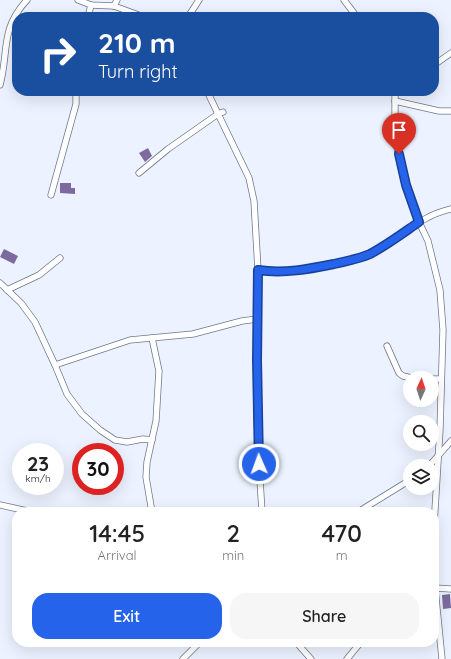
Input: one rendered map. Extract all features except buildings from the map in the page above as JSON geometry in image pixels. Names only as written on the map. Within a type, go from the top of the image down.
[{"type":"street","points":[[17,12],[27,0]]},
{"type":"street","points":[[78,0],[91,5],[114,6],[130,12]]},
{"type":"street","points":[[114,6],[117,0]]},
{"type":"street","points":[[191,12],[198,0]]},
{"type":"street","points":[[344,0],[353,12]]},
{"type":"street","points":[[89,12],[91,5]]},
{"type":"street","points":[[0,85],[3,73],[6,42],[12,22]]},
{"type":"street","points":[[439,62],[451,53]]},
{"type":"street","points":[[51,195],[76,104],[76,96]]},
{"type":"street","points":[[210,96],[221,113],[249,178],[254,201],[258,270],[258,441],[262,507]]},
{"type":"street","points":[[395,96],[395,139],[406,185],[419,222],[428,241],[440,290],[442,330],[440,455],[436,507]]},
{"type":"street","points":[[395,101],[439,111],[451,111]]},
{"type":"street","points":[[139,173],[168,149],[221,113]]},
{"type":"street","points":[[258,270],[288,272],[321,267],[363,256],[393,240],[419,222],[438,212],[451,209]]},
{"type":"street","points":[[8,290],[39,275],[60,258]]},
{"type":"street","points":[[0,283],[21,303],[35,322],[67,394],[82,414],[100,430],[115,440],[127,442],[152,440]]},
{"type":"street","points":[[55,365],[130,340],[192,334],[242,321],[257,319]]},
{"type":"street","points":[[151,507],[146,477],[147,462],[152,440],[159,371],[152,338]]},
{"type":"street","points":[[387,346],[399,373],[403,376]]},
{"type":"street","points":[[436,459],[451,441]]},
{"type":"street","points":[[366,507],[403,484]]},
{"type":"street","points":[[0,505],[12,508]]},
{"type":"street","points":[[439,588],[451,589]]},
{"type":"street","points":[[439,642],[442,659]]},
{"type":"street","points":[[183,659],[195,647]]},
{"type":"street","points":[[300,647],[311,659]]},
{"type":"street","points":[[347,659],[357,647]]},
{"type":"route","points":[[259,464],[257,417],[258,270],[288,272],[345,262],[369,254],[419,222],[406,185],[399,154]]}]
